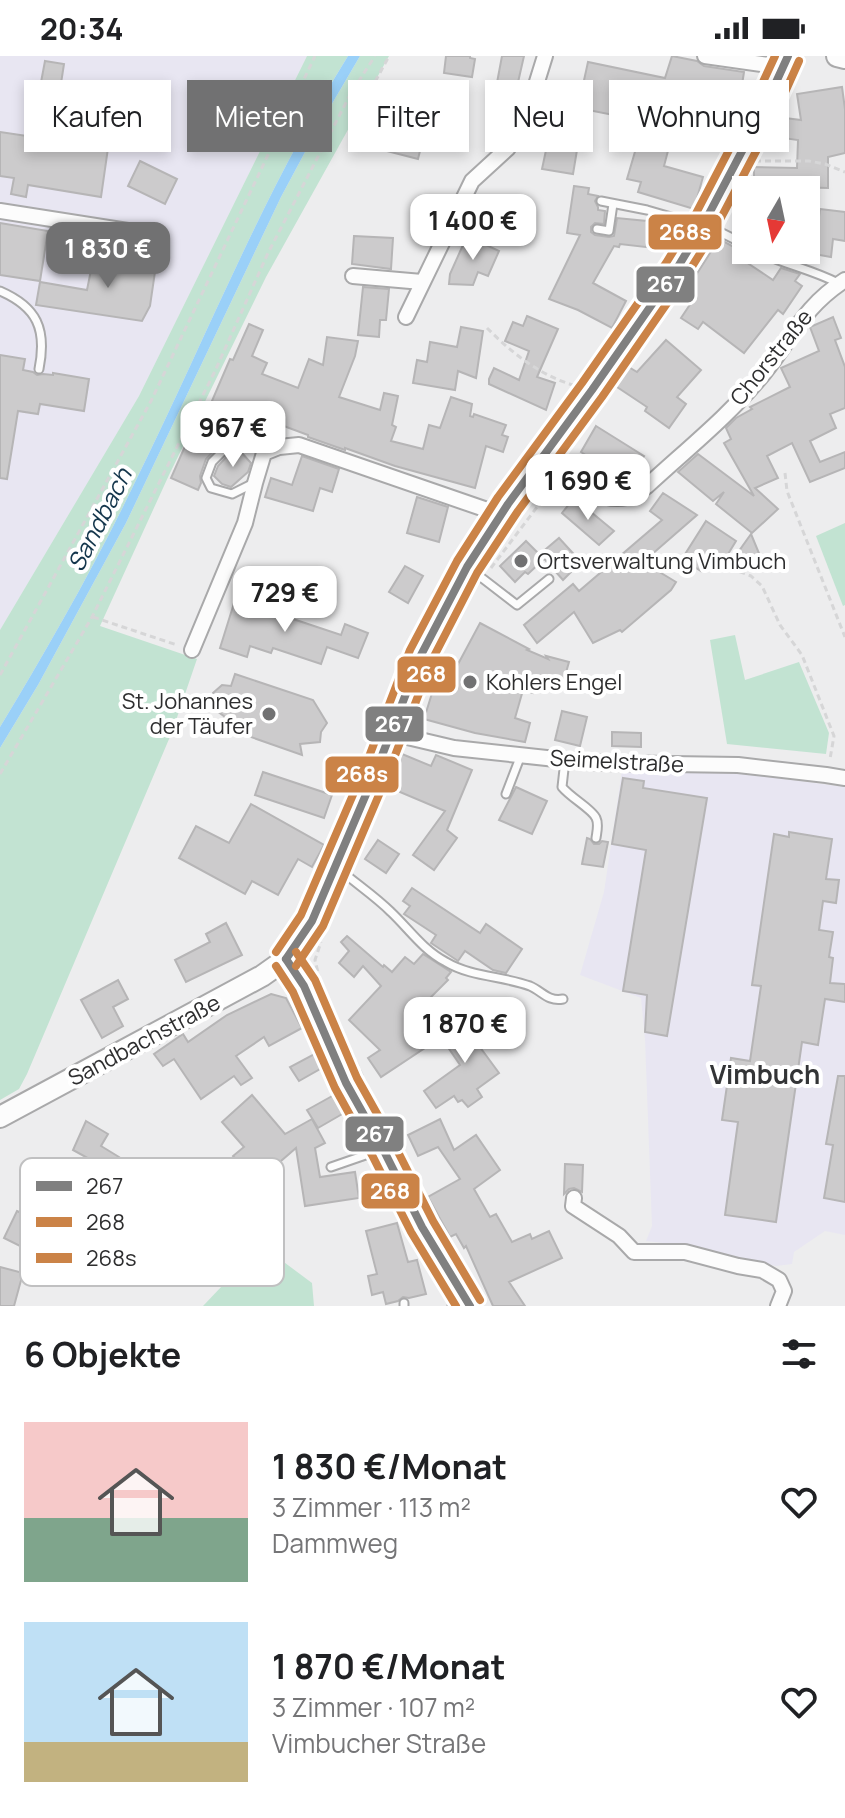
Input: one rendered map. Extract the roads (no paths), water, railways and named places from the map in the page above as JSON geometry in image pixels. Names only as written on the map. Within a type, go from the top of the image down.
[{"type":"street","points":[[406,317],[472,181],[508,148],[517,134],[526,117],[545,56]]},
{"type":"street","points":[[469,1304],[422,1227],[346,1083],[304,986],[286,959],[312,921],[421,655],[467,567],[508,504],[676,270],[761,115],[786,61],[705,56]]},
{"type":"street","points":[[837,56],[845,58]]},
{"type":"street","points":[[0,211],[134,232]]},
{"type":"street","points":[[353,276],[422,282]]},
{"type":"street","name":"Chorstraße","points":[[535,467],[606,497],[633,496],[738,400],[764,373],[816,301],[842,282]]},
{"type":"street","points":[[192,650],[238,542],[264,453],[279,447],[299,445],[502,515]]},
{"type":"street","name":"Seimelstraße","points":[[389,734],[454,748],[565,760],[738,765],[845,778]]},
{"type":"street","name":"Sandbachstraße","points":[[0,1117],[262,976],[286,959]]},
{"type":"street","points":[[574,1198],[573,1206],[619,1236],[634,1252],[685,1252],[762,1270],[779,1280],[784,1291],[778,1306]]},
{"type":"lane","points":[[601,201],[647,210],[716,230],[732,238]]},
{"type":"lane","points":[[597,229],[609,231],[613,204]]},
{"type":"lane","points":[[789,264],[842,282]]},
{"type":"lane","points":[[0,291],[24,305],[36,317],[42,355],[39,369]]},
{"type":"lane","points":[[255,483],[232,494],[211,488],[206,478],[212,462],[227,447],[251,445],[272,450]]},
{"type":"lane","points":[[467,567],[517,605],[549,579]]},
{"type":"lane","points":[[506,794],[521,755]]},
{"type":"lane","points":[[565,760],[562,787],[594,814],[598,821],[596,838]]},
{"type":"lane","points":[[336,866],[391,912],[419,943],[447,963],[532,987],[550,999],[563,999]]},
{"type":"lane","points":[[331,1167],[383,1149]]},
{"type":"lane","points":[[452,1306],[469,1304]]},
{"type":"water","points":[[348,56],[360,56],[332,104],[332,83]]},
{"type":"water","points":[[293,152],[305,152],[126,523],[0,748],[0,727],[105,542]]},
{"type":"place","name":"Ortsverwaltung Vimbuch","points":[[521,561]]},
{"type":"place","name":"Kohlers Engel","points":[[470,682]]},
{"type":"place","name":"St. Johannes der Täufer","points":[[269,714]]},
{"type":"district","name":"Vimbuch","points":[[765,1075]]},
{"type":"water label","name":"Sandbach","points":[[100,520]]}]
